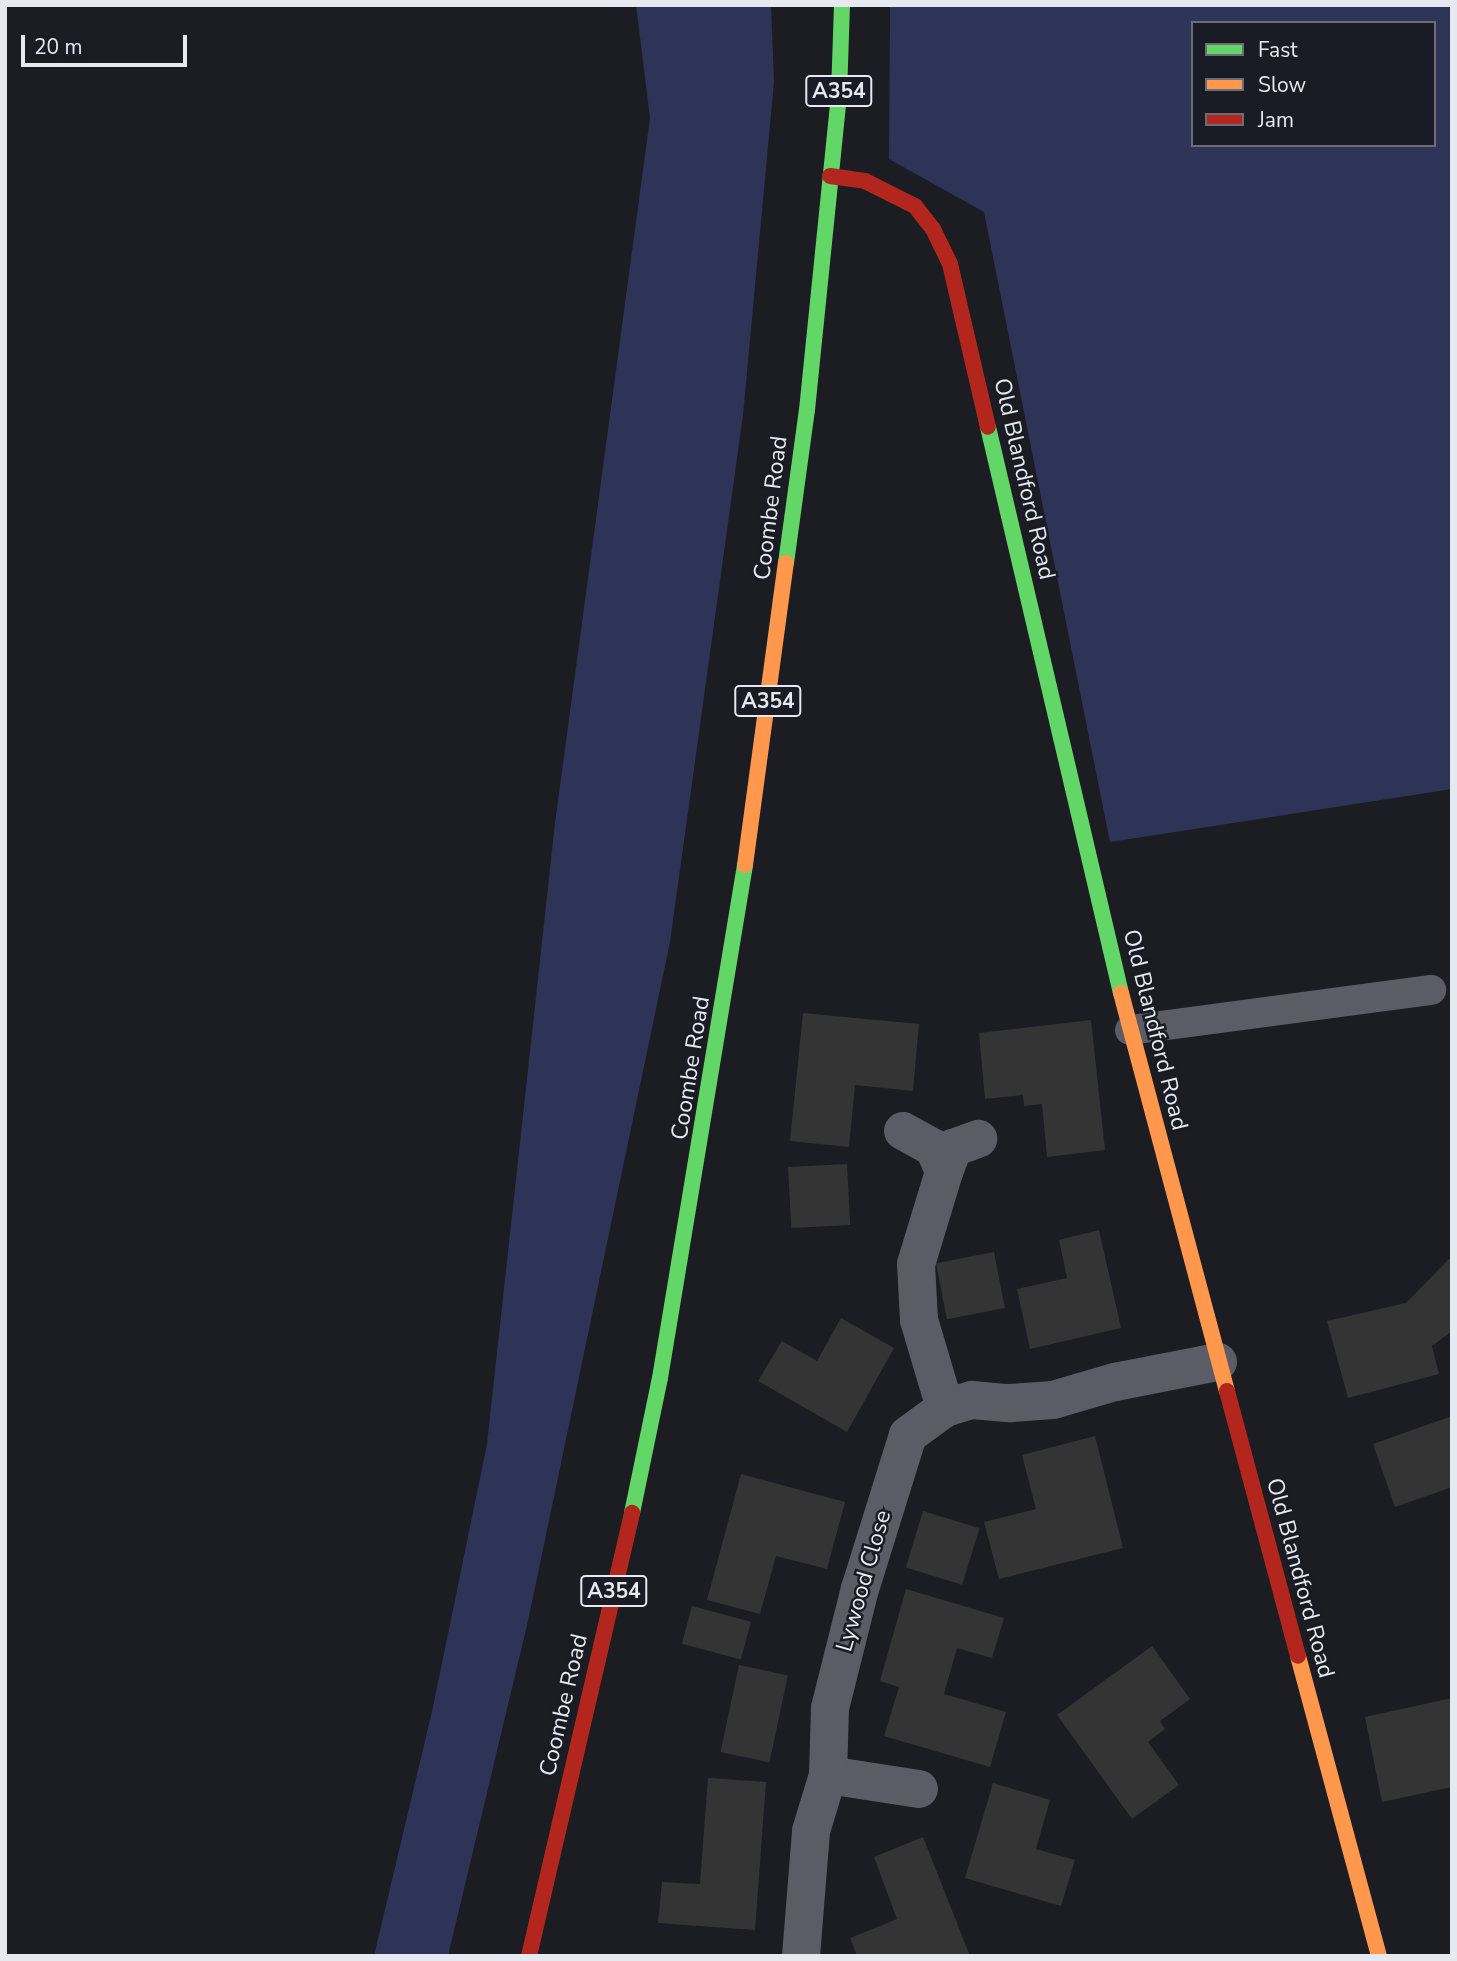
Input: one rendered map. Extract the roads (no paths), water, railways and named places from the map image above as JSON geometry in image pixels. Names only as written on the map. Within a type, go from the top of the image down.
[{"type":"main road","name":"A354","points":[[830,177],[839,95],[842,5]]},
{"type":"main road","name":"Old Blandford Road","points":[[830,177],[865,181],[915,206],[933,229],[950,264],[1130,1030],[1379,1956]]},
{"type":"main road","name":"Coombe Road","points":[[529,1956],[622,1556],[689,1224],[733,950],[778,633],[807,410],[830,177]]},
{"type":"street","points":[[903,1131],[934,1148],[944,1172]]},
{"type":"street","points":[[945,1408],[919,1320],[916,1264],[953,1147],[978,1139]]},
{"type":"street","name":"Lywood Close","points":[[801,1956],[811,1831],[828,1775],[830,1708],[860,1589],[908,1435],[945,1408],[971,1400],[1010,1403],[1053,1399],[1115,1382],[1218,1362]]},
{"type":"street","points":[[828,1775],[919,1789]]},
{"type":"lane","points":[[1130,1030],[1431,990]]}]
